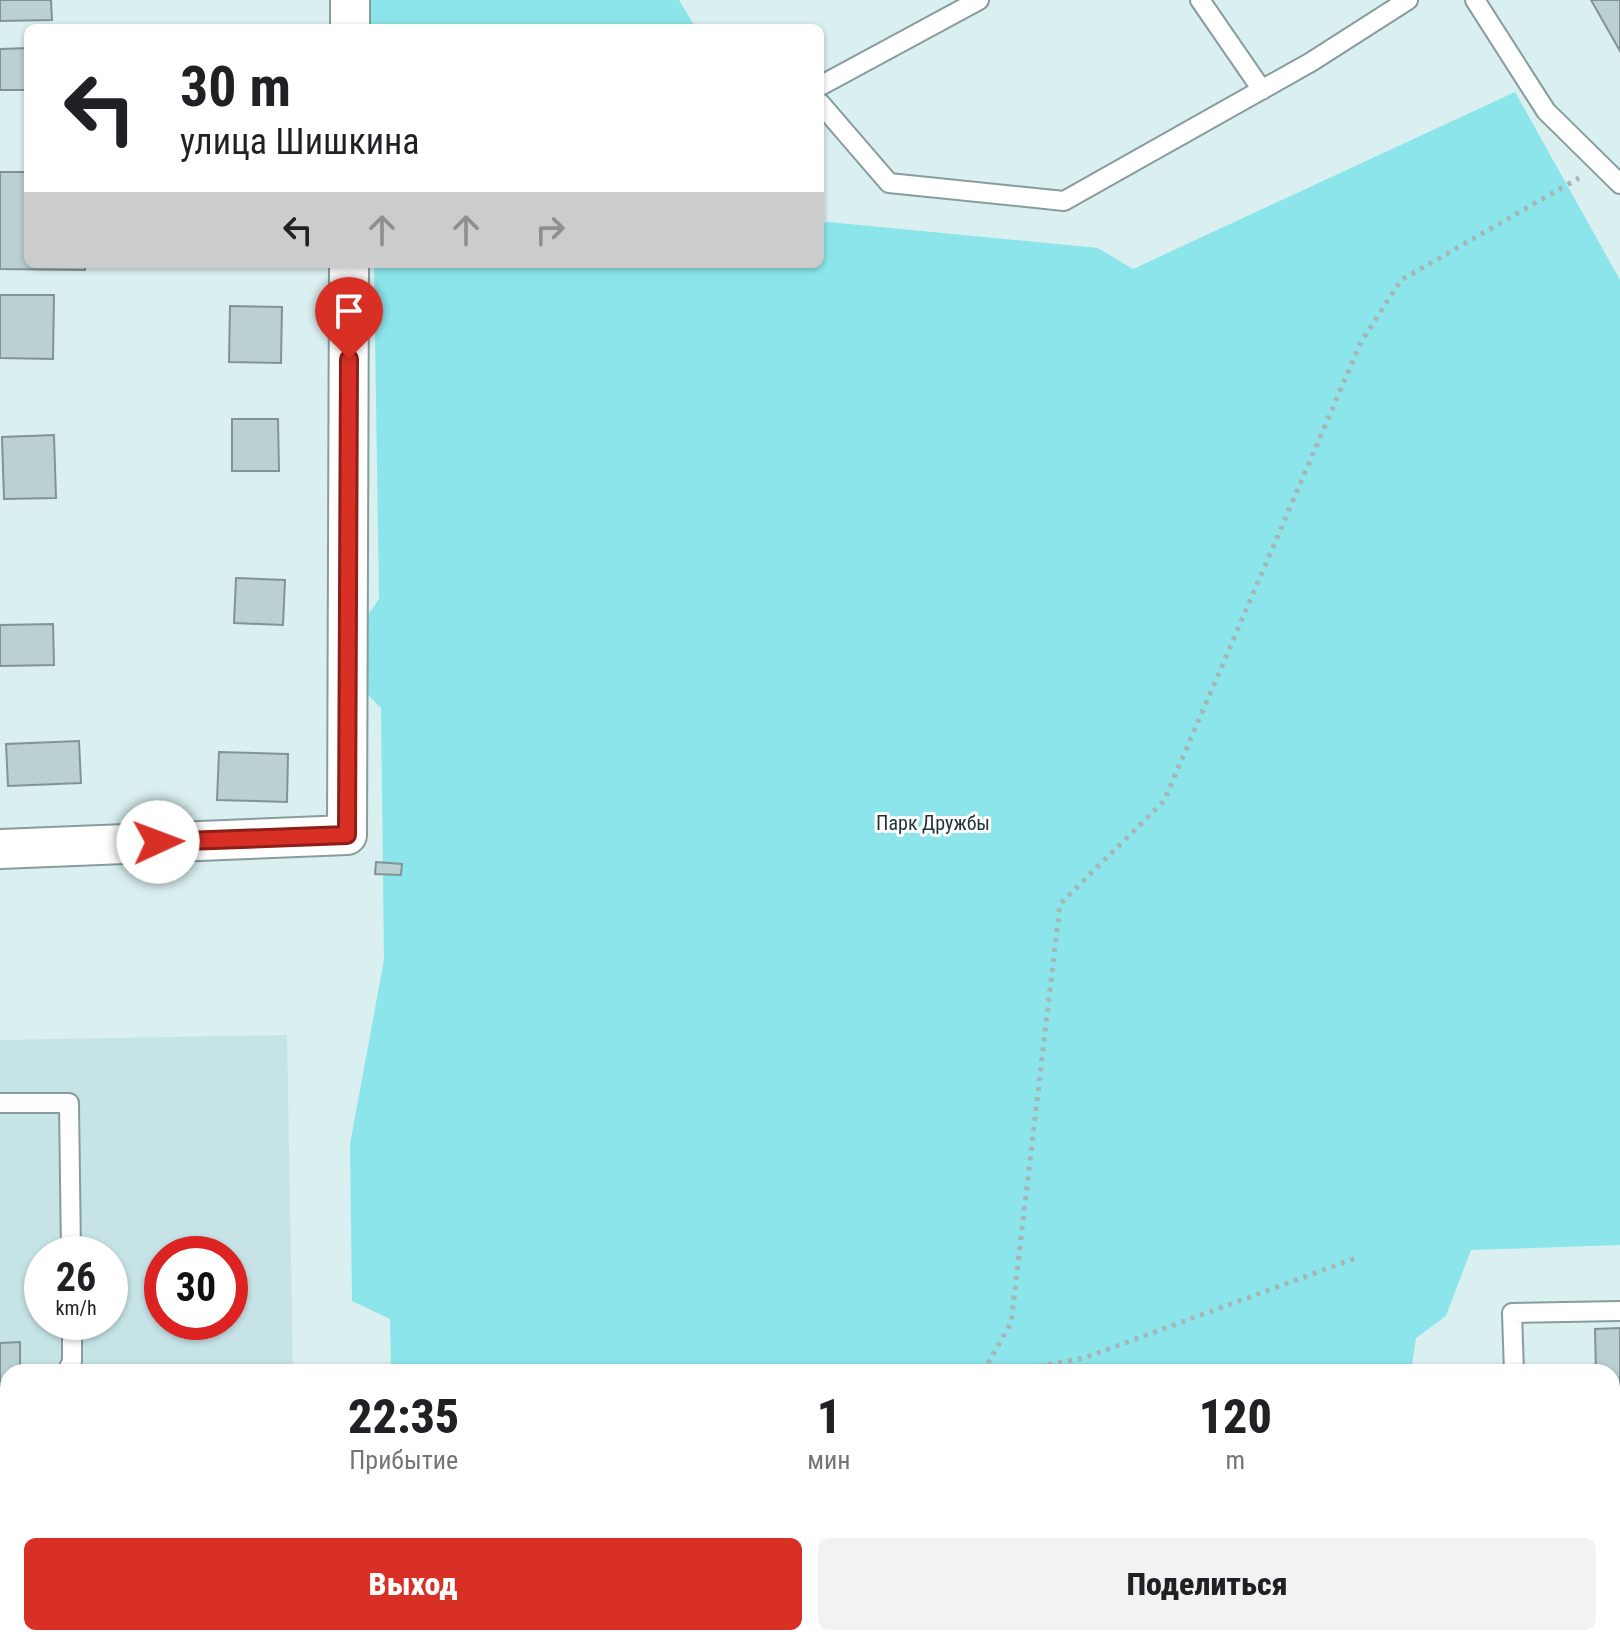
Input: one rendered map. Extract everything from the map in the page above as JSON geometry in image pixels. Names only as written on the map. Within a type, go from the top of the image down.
[{"type":"street","points":[[350,0],[350,24]]},
{"type":"street","points":[[0,849],[347,835],[349,268]]},
{"type":"lane","points":[[824,84],[979,0]]},
{"type":"lane","points":[[1200,0],[1262,90]]},
{"type":"lane","points":[[824,108],[889,183],[1064,201],[1262,90],[1408,0]]},
{"type":"lane","points":[[1475,0],[1546,111],[1620,184]]},
{"type":"lane","points":[[0,1103],[69,1103],[71,1236]]},
{"type":"lane","points":[[1514,1364],[1512,1313],[1620,1311]]},
{"type":"lane","points":[[71,1364],[72,1340]]},
{"type":"path","points":[[988,1364],[1011,1323],[1060,904],[1164,801],[1361,342],[1401,280],[1601,166]]},
{"type":"path","points":[[1052,1364],[1084,1358],[1356,1258]]},
{"type":"shaded area","points":[[287,1035],[293,1364],[0,1364],[0,1040]]},
{"type":"green space","points":[[370,0],[679,0],[694,24],[370,24]]},
{"type":"green space","name":"Парк Дружбы","points":[[1515,92],[1620,280],[1620,1245],[1471,1250],[1446,1316],[1416,1338],[1412,1364],[391,1364],[390,1319],[352,1301],[350,1144],[384,960],[381,708],[366,693],[364,620],[379,599],[374,268],[824,268],[824,223],[828,222],[1098,248],[1133,269]]},
{"type":"building","points":[[0,0],[51,0],[52,20],[0,21]]},
{"type":"building","points":[[1591,0],[1620,0],[1620,51]]},
{"type":"building","points":[[24,48],[24,90],[0,90],[0,49]]},
{"type":"building","points":[[0,172],[24,172],[24,268],[85,270],[0,269]]},
{"type":"building","points":[[0,295],[54,295],[53,359],[0,358]]},
{"type":"building","points":[[230,306],[282,307],[281,363],[229,362]]},
{"type":"building","points":[[232,419],[278,419],[279,471],[232,471]]},
{"type":"building","points":[[54,435],[56,498],[4,499],[2,437]]},
{"type":"building","points":[[236,578],[285,580],[283,625],[234,623]]},
{"type":"building","points":[[53,624],[54,665],[0,666],[0,625]]},
{"type":"building","points":[[79,741],[81,783],[8,786],[6,744]]},
{"type":"building","points":[[219,752],[288,754],[287,802],[217,800]]},
{"type":"building","points":[[376,862],[402,864],[401,875],[375,874]]},
{"type":"building","points":[[1620,1328],[1620,1364],[1596,1364],[1595,1329]]},
{"type":"building","points":[[20,1342],[20,1364],[0,1364],[0,1343]]},
{"type":"route","points":[[158,842],[347,835],[349,359]]}]
